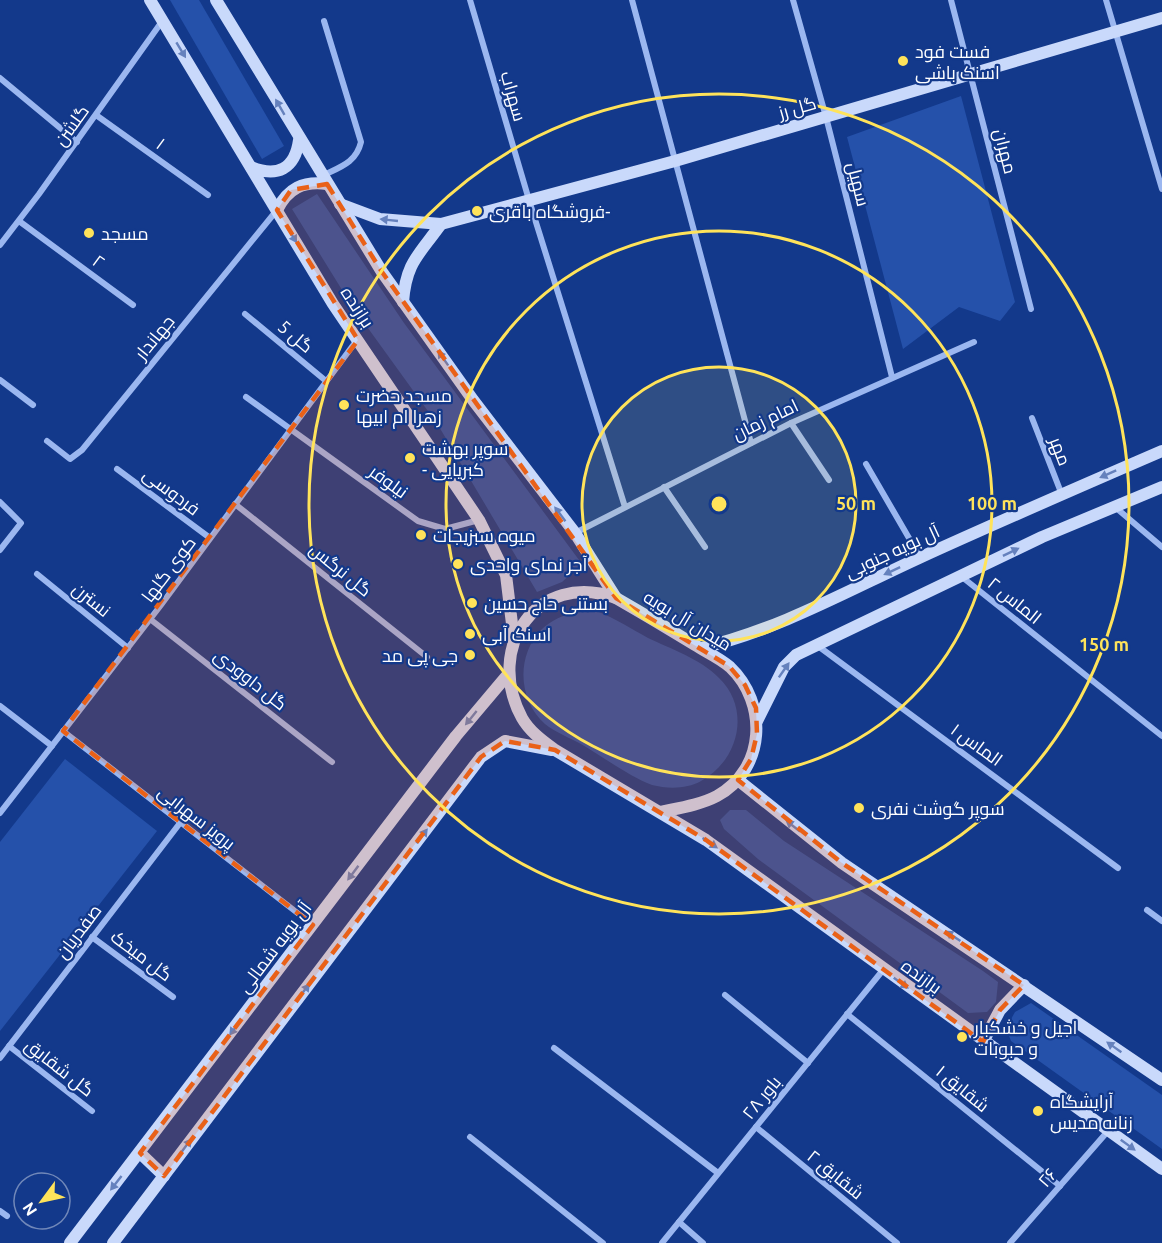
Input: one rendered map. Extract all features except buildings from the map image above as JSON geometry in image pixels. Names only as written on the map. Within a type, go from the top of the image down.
[{"type":"main road","name":"برازنده","points":[[150,0],[357,340],[479,520],[506,575],[514,640]]},
{"type":"main road","points":[[216,0],[299,140],[403,302],[472,400],[574,533],[616,598]]},
{"type":"main road","name":"گل رز","points":[[340,204],[380,219],[441,224],[675,161],[1162,18]]},
{"type":"main road","points":[[251,166],[263,172],[277,172],[289,165],[297,154],[299,140]]},
{"type":"main road","points":[[277,210],[291,190],[303,184],[324,180]]},
{"type":"main road","points":[[403,302],[405,278],[414,258],[441,224]]},
{"type":"main road","name":"آل بویه جنوبی","points":[[700,648],[735,640],[780,624],[920,557],[1162,451]]},
{"type":"main road","points":[[757,722],[784,667],[796,656],[1042,537],[1162,487]]},
{"type":"main road","name":"میدان آل بویه","points":[[598,591],[616,598],[729,666],[746,685],[756,708],[758,734],[751,759],[738,780],[718,796],[660,812],[555,750],[533,733],[522,718],[511,689],[508,673],[514,640],[533,612],[563,594],[598,591]]},
{"type":"main road","name":"آل بویه شمالی","points":[[70,1243],[456,736],[508,673]]},
{"type":"main road","points":[[113,1243],[481,757],[505,741],[555,750]]},
{"type":"main road","points":[[738,780],[842,863],[1024,984],[1162,1080]]},
{"type":"main road","name":"برازنده","points":[[660,812],[706,840],[982,1042],[1162,1169]]},
{"type":"main road","points":[[982,1042],[1000,1010],[1024,984]]},
{"type":"main road","points":[[140,1153],[164,1176]]},
{"type":"street","name":"سهراب","points":[[470,0],[529,200],[625,507]]},
{"type":"street","points":[[632,0],[751,442]]},
{"type":"street","name":"سهیل","points":[[793,0],[826,117],[892,377]]},
{"type":"street","name":"مهران","points":[[951,0],[1031,309]]},
{"type":"street","points":[[1106,0],[1162,189]]},
{"type":"street","name":"گلشن","points":[[0,244],[77,142],[163,20]]},
{"type":"street","points":[[324,21],[361,142],[358,153],[351,161],[324,180]]},
{"type":"street","points":[[0,78],[77,142]]},
{"type":"street","name":"۱","points":[[96,115],[208,195]]},
{"type":"street","name":"جهاندار","points":[[47,441],[70,459],[82,450],[277,210]]},
{"type":"street","name":"۲","points":[[18,221],[133,305]]},
{"type":"street","name":"گل 5","points":[[245,314],[326,381]]},
{"type":"street","name":"کوی گلها","points":[[0,813],[150,619],[357,340]]},
{"type":"street","name":"امام زمان","points":[[574,533],[751,442],[974,342]]},
{"type":"street","points":[[0,380],[33,405]]},
{"type":"street","name":"نیلوفر","points":[[246,397],[418,521],[445,529],[479,520]]},
{"type":"street","name":"مهر","points":[[1032,418],[1062,495]]},
{"type":"street","points":[[791,423],[829,480]]},
{"type":"street","points":[[866,464],[920,557]]},
{"type":"street","name":"فردوسی","points":[[117,469],[210,538]]},
{"type":"street","points":[[664,487],[705,548]]},
{"type":"street","points":[[0,502],[21,523],[0,550]]},
{"type":"street","name":"گل نرگس","points":[[235,504],[427,657]]},
{"type":"street","points":[[1115,507],[1162,547]]},
{"type":"street","name":"نسترن","points":[[37,574],[128,648]]},
{"type":"street","name":"الماس ۲","points":[[961,576],[1162,736]]},
{"type":"street","name":"گل داوودی","points":[[150,619],[332,762]]},
{"type":"street","name":"الماس ۱","points":[[817,645],[1118,868]]},
{"type":"street","points":[[0,706],[52,746]]},
{"type":"street","name":"پرویز سهرابی","points":[[63,731],[313,925]]},
{"type":"street","name":"صفدریان","points":[[1,1056],[180,822]]},
{"type":"street","points":[[1147,910],[1162,921]]},
{"type":"street","name":"گل میخک","points":[[92,937],[173,997]]},
{"type":"street","name":"باور ۲۸","points":[[662,1243],[883,970]]},
{"type":"street","points":[[725,995],[808,1063]]},
{"type":"street","name":"شقایق ۱","points":[[848,1014],[1060,1185]]},
{"type":"street","name":"گل شقایق","points":[[9,1046],[92,1111]]},
{"type":"street","points":[[554,1048],[718,1173]]},
{"type":"street","name":"شقایق ۲","points":[[756,1127],[897,1243]]},
{"type":"street","name":"۲۶","points":[[1010,1243],[1108,1131]]},
{"type":"street","points":[[470,1137],[603,1243]]},
{"type":"street","points":[[0,1211],[7,1216]]},
{"type":"street","points":[[679,1222],[703,1243]]},
{"type":"highlighted area","points":[[327,184],[382,272],[616,598],[729,666],[745,685],[756,708],[757,734],[751,759],[738,780],[842,863],[1024,985],[1000,1010],[983,1042],[706,840],[555,750],[505,741],[481,757],[164,1176],[140,1153],[313,925],[63,731],[358,340],[277,210],[291,190]]},
{"type":"shaded area","points":[[170,0],[199,0],[284,146],[262,159]]},
{"type":"shaded area","points":[[961,96],[1015,302],[1000,321],[959,307],[903,349],[847,137]]},
{"type":"shaded area","points":[[317,194],[404,323],[582,564],[562,582],[537,592],[438,425],[352,306],[292,209]]},
{"type":"shaded area","points":[[577,611],[599,612],[695,660],[719,678],[729,691],[738,719],[732,748],[714,772],[690,786],[671,788],[652,785],[553,730],[536,714],[529,703],[523,678],[527,652],[545,626]]},
{"type":"shaded area","points":[[65,759],[157,831],[0,1031],[0,842]]},
{"type":"shaded area","points":[[730,810],[746,810],[784,841],[983,971],[998,982],[996,1002],[987,1012],[968,1013],[758,859],[724,829],[720,820]]},
{"type":"shaded area","points":[[1031,1003],[1162,1095],[1162,1149],[1011,1041],[1006,1028],[1015,1012]]},
{"type":"place","name":"فست فود اسنک باشی","points":[[903,61]]},
{"type":"place","name":"فروشگاه باقری-","points":[[477,211]]},
{"type":"place","name":"مسجد","points":[[89,233]]},
{"type":"place","name":"مسجد حضرت زهرا ام ابیها","points":[[344,405]]},
{"type":"place","name":"سوپر بهشت - کبریایی","points":[[410,458]]},
{"type":"place","name":"میوه سبزیجات","points":[[421,535]]},
{"type":"place","name":"آجر نمای واحدی","points":[[458,564]]},
{"type":"place","name":"بستنی حاج حسین","points":[[472,603]]},
{"type":"place","name":"اسنک آبی","points":[[470,634]]},
{"type":"place","name":"جی پی مد","points":[[470,655]]},
{"type":"place","name":"سوپر گوشت نفری","points":[[859,808]]},
{"type":"place","name":"اجیل و خشکبار و حبوبات","points":[[962,1037]]},
{"type":"place","name":"آرایشگاه زنانه مدیس","points":[[1038,1111]]}]
